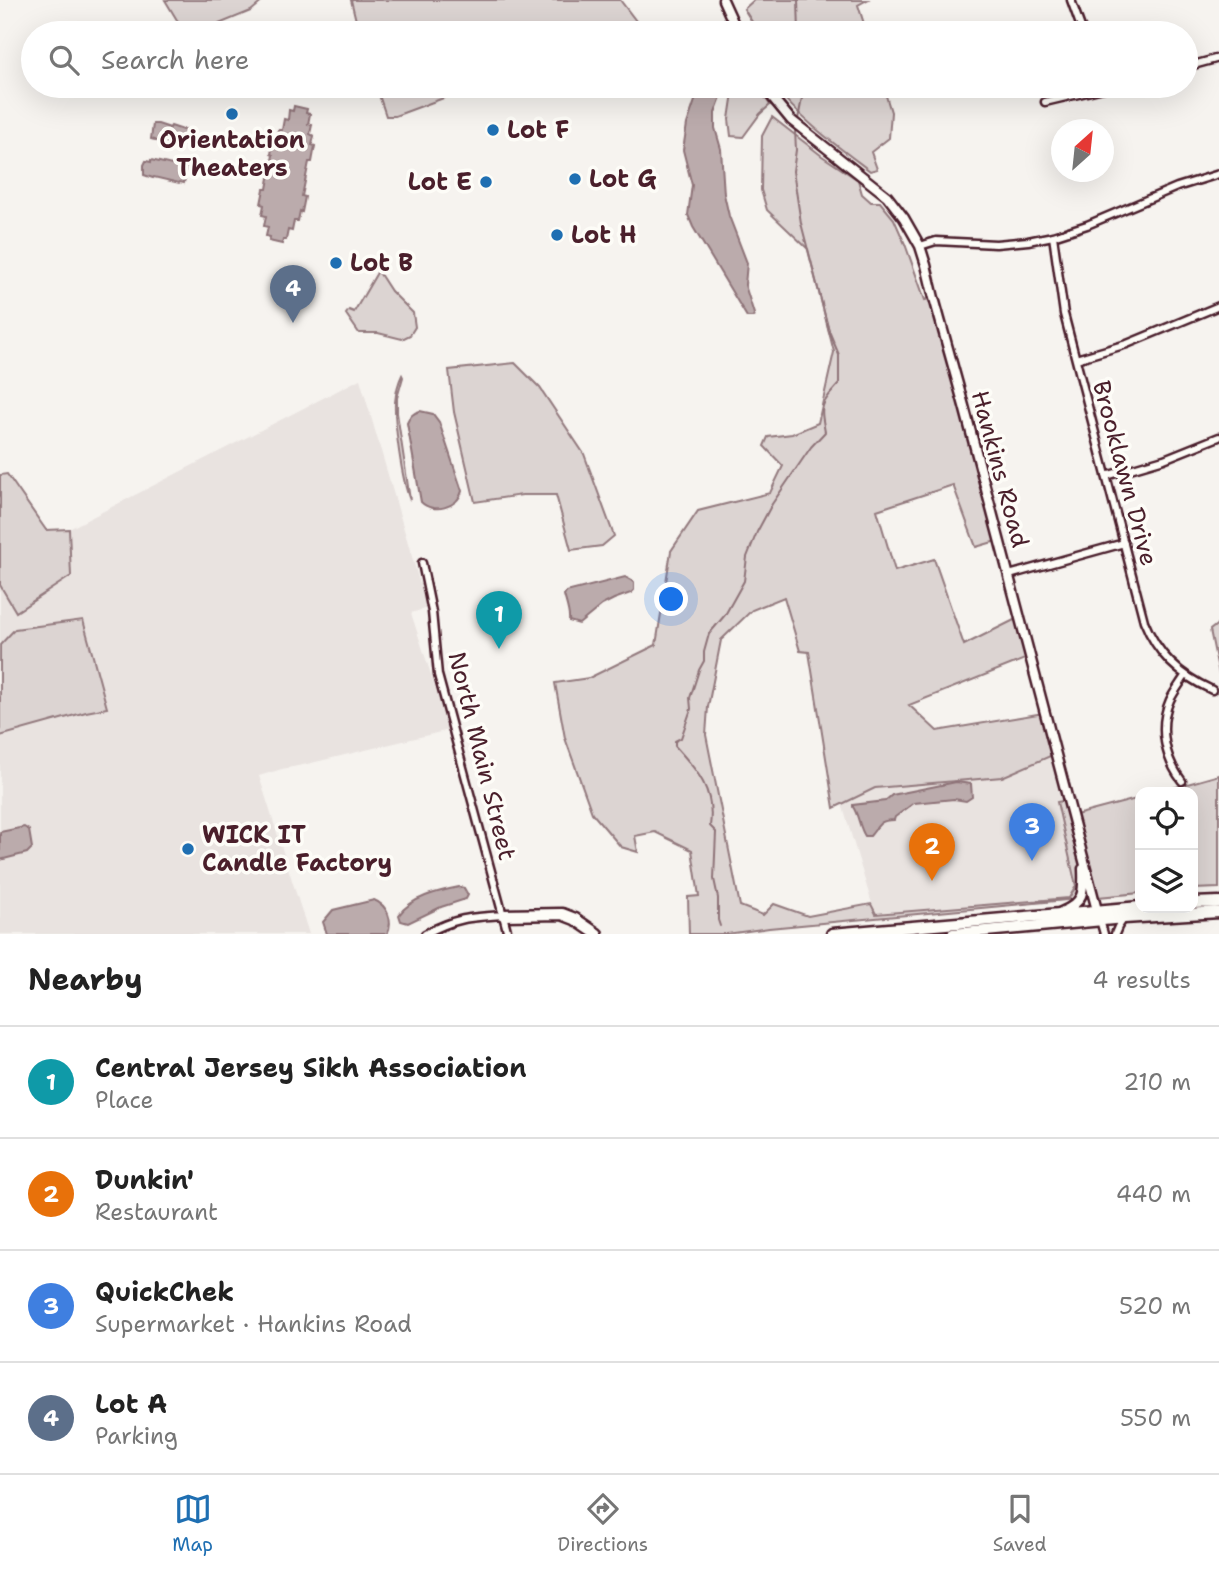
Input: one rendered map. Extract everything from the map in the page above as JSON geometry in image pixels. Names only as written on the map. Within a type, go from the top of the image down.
[{"type":"highway","points":[[1198,903],[1219,902]]},
{"type":"highway","points":[[953,934],[1099,916],[1135,908]]},
{"type":"highway","points":[[832,934],[1054,914],[1124,918],[1219,912]]},
{"type":"highway","points":[[503,915],[562,914],[575,919],[597,934]]},
{"type":"main road","points":[[723,0],[733,21]]},
{"type":"main road","name":"Hankins Road","points":[[773,98],[791,120],[887,196],[920,246],[1099,916]]},
{"type":"main road","points":[[1054,914],[1071,908],[1083,894],[1082,852]]},
{"type":"street","points":[[1071,0],[1079,21]]},
{"type":"street","points":[[1198,64],[1219,58]]},
{"type":"street","points":[[1045,102],[1060,98]]},
{"type":"street","points":[[920,246],[936,241],[996,244],[1053,236],[1087,225],[1167,191],[1219,174]]},
{"type":"street","name":"Brooklawn Drive","points":[[1053,236],[1064,314],[1148,632],[1162,654],[1185,676],[1212,690]]},
{"type":"street","points":[[1076,359],[1127,344],[1219,306]]},
{"type":"street","points":[[1106,476],[1164,459],[1219,437]]},
{"type":"street","points":[[1009,575],[1124,543]]},
{"type":"street","name":"North Main Street","points":[[422,563],[432,612],[439,675],[508,934]]},
{"type":"street","points":[[1182,781],[1168,754],[1164,723],[1170,700],[1185,676]]},
{"type":"street","points":[[425,934],[454,920],[503,915]]},
{"type":"street","points":[[1099,916],[1104,934]]},
{"type":"street","points":[[1115,934],[1124,918]]},
{"type":"shaded area","points":[[165,0],[264,0],[251,11],[226,21],[177,20]]},
{"type":"shaded area","points":[[351,0],[620,0],[636,21],[356,21]]},
{"type":"shaded area","points":[[754,0],[867,0],[858,5],[863,21],[752,21],[744,9]]},
{"type":"shaded area","points":[[380,98],[444,98],[395,116],[386,116]]},
{"type":"shaded area","points":[[696,98],[721,98],[715,113],[715,128],[721,149],[724,194],[729,216],[747,263],[745,285],[753,317],[747,317],[688,215],[692,185],[683,150],[687,124]]},
{"type":"shaded area","points":[[732,98],[766,98],[770,105],[743,137],[731,136],[729,119]]},
{"type":"shaded area","points":[[785,98],[887,98],[891,112],[889,138],[871,152],[877,169],[870,171]]},
{"type":"shaded area","points":[[294,106],[307,109],[306,113],[310,114],[308,124],[312,125],[310,134],[314,136],[312,145],[315,146],[302,196],[305,197],[302,212],[300,211],[298,221],[294,221],[292,231],[288,230],[286,240],[283,240],[282,244],[269,241],[270,237],[266,236],[268,227],[264,226],[266,216],[262,215],[264,205],[261,204],[264,189],[267,189],[274,139],[278,130],[282,130],[284,119],[288,120],[289,110],[293,111]]},
{"type":"shaded area","points":[[772,117],[858,180],[862,194],[871,202],[880,202],[894,219],[925,300],[934,298],[1000,540],[976,547],[953,485],[877,510],[895,571],[934,559],[964,645],[1020,617],[1030,657],[909,705],[937,731],[1044,713],[1055,754],[1002,777],[875,788],[834,808],[809,652],[800,651],[784,597],[752,610],[721,640],[708,707],[706,735],[740,906],[763,915],[774,904],[808,916],[871,904],[876,914],[1069,898],[1076,886],[1057,802],[1068,800],[1072,816],[1135,799],[1135,893],[727,934],[689,934],[688,897],[699,896],[692,850],[655,832],[635,836],[638,852],[621,847],[592,813],[565,738],[555,683],[589,678],[656,645],[671,551],[698,511],[770,493],[783,466],[764,446],[768,437],[792,434],[818,423],[834,352],[808,249],[767,210],[761,190],[762,136]]},
{"type":"shaded area","points":[[153,124],[194,132],[191,146],[151,139]]},
{"type":"shaded area","points":[[151,160],[187,168],[184,183],[144,175],[144,165]]},
{"type":"shaded area","points":[[378,271],[391,291],[413,313],[415,327],[410,335],[402,339],[378,333],[359,333],[346,314],[349,310],[354,312]]},
{"type":"shaded area","points":[[515,363],[540,388],[584,454],[614,536],[602,546],[571,550],[556,495],[522,495],[475,502],[454,412],[449,370]]},
{"type":"shaded area","points":[[402,375],[397,413],[410,500],[401,466],[395,411],[395,399]]},
{"type":"shaded area","points":[[360,379],[427,608],[411,613],[449,730],[259,776],[309,934],[0,934],[0,736],[106,709],[16,629],[0,645],[0,585],[16,612],[70,576],[69,529]]},
{"type":"shaded area","points":[[420,411],[433,414],[439,422],[462,491],[456,502],[444,507],[432,508],[421,502],[407,423],[412,415]]},
{"type":"shaded area","points":[[7,474],[46,530],[69,529],[71,576],[16,612],[0,585],[0,475]]},
{"type":"shaded area","points":[[625,577],[634,582],[634,590],[631,593],[602,605],[579,624],[569,621],[564,595],[566,592]]},
{"type":"shaded area","points":[[83,620],[107,708],[0,736],[0,645],[15,629]]},
{"type":"shaded area","points":[[1219,623],[1219,674],[1210,630]]},
{"type":"shaded area","points":[[1052,755],[1064,801],[1057,802],[1076,886],[1069,898],[875,914],[842,804],[875,788],[1002,777]]},
{"type":"shaded area","points":[[1219,775],[1219,888],[1198,889],[1198,787],[1177,787]]},
{"type":"shaded area","points":[[956,782],[971,784],[972,797],[966,801],[954,799],[914,803],[894,820],[882,822],[870,836],[865,836],[853,807],[885,801],[892,795]]},
{"type":"shaded area","points":[[24,827],[29,830],[32,848],[27,853],[0,860],[0,832]]},
{"type":"shaded area","points":[[459,887],[464,888],[468,895],[466,899],[441,907],[408,923],[401,921],[399,915],[418,899]]},
{"type":"shaded area","points":[[374,900],[379,902],[388,914],[390,924],[387,934],[327,934],[323,922],[333,910]]},
{"type":"waterway","points":[[798,0],[799,21]]},
{"type":"waterway","points":[[798,119],[802,98]]},
{"type":"waterway","points":[[720,926],[714,879],[716,832],[710,826],[710,802],[703,782],[675,746],[675,741],[681,738],[691,709],[690,698],[704,661],[709,634],[725,615],[744,581],[747,557],[772,504],[811,447],[825,432],[823,406],[839,384],[839,355],[829,331],[801,223],[793,171],[795,130]]},
{"type":"place","name":"Orientation Theaters","points":[[232,114]]},
{"type":"place","name":"Lot F","points":[[493,130]]},
{"type":"place","name":"Lot G","points":[[575,179]]},
{"type":"place","name":"Lot E","points":[[486,182]]},
{"type":"place","name":"Lot H","points":[[557,235]]},
{"type":"place","name":"Lot B","points":[[336,263]]},
{"type":"place","name":"Lot A","points":[[293,323]]},
{"type":"place","name":"Central Jersey Sikh Association","points":[[499,649]]},
{"type":"place","name":"WICK IT Candle Factory","points":[[188,849]]},
{"type":"place","name":"QuickChek","points":[[1032,861]]},
{"type":"place","name":"Dunkin'","points":[[932,881]]}]
